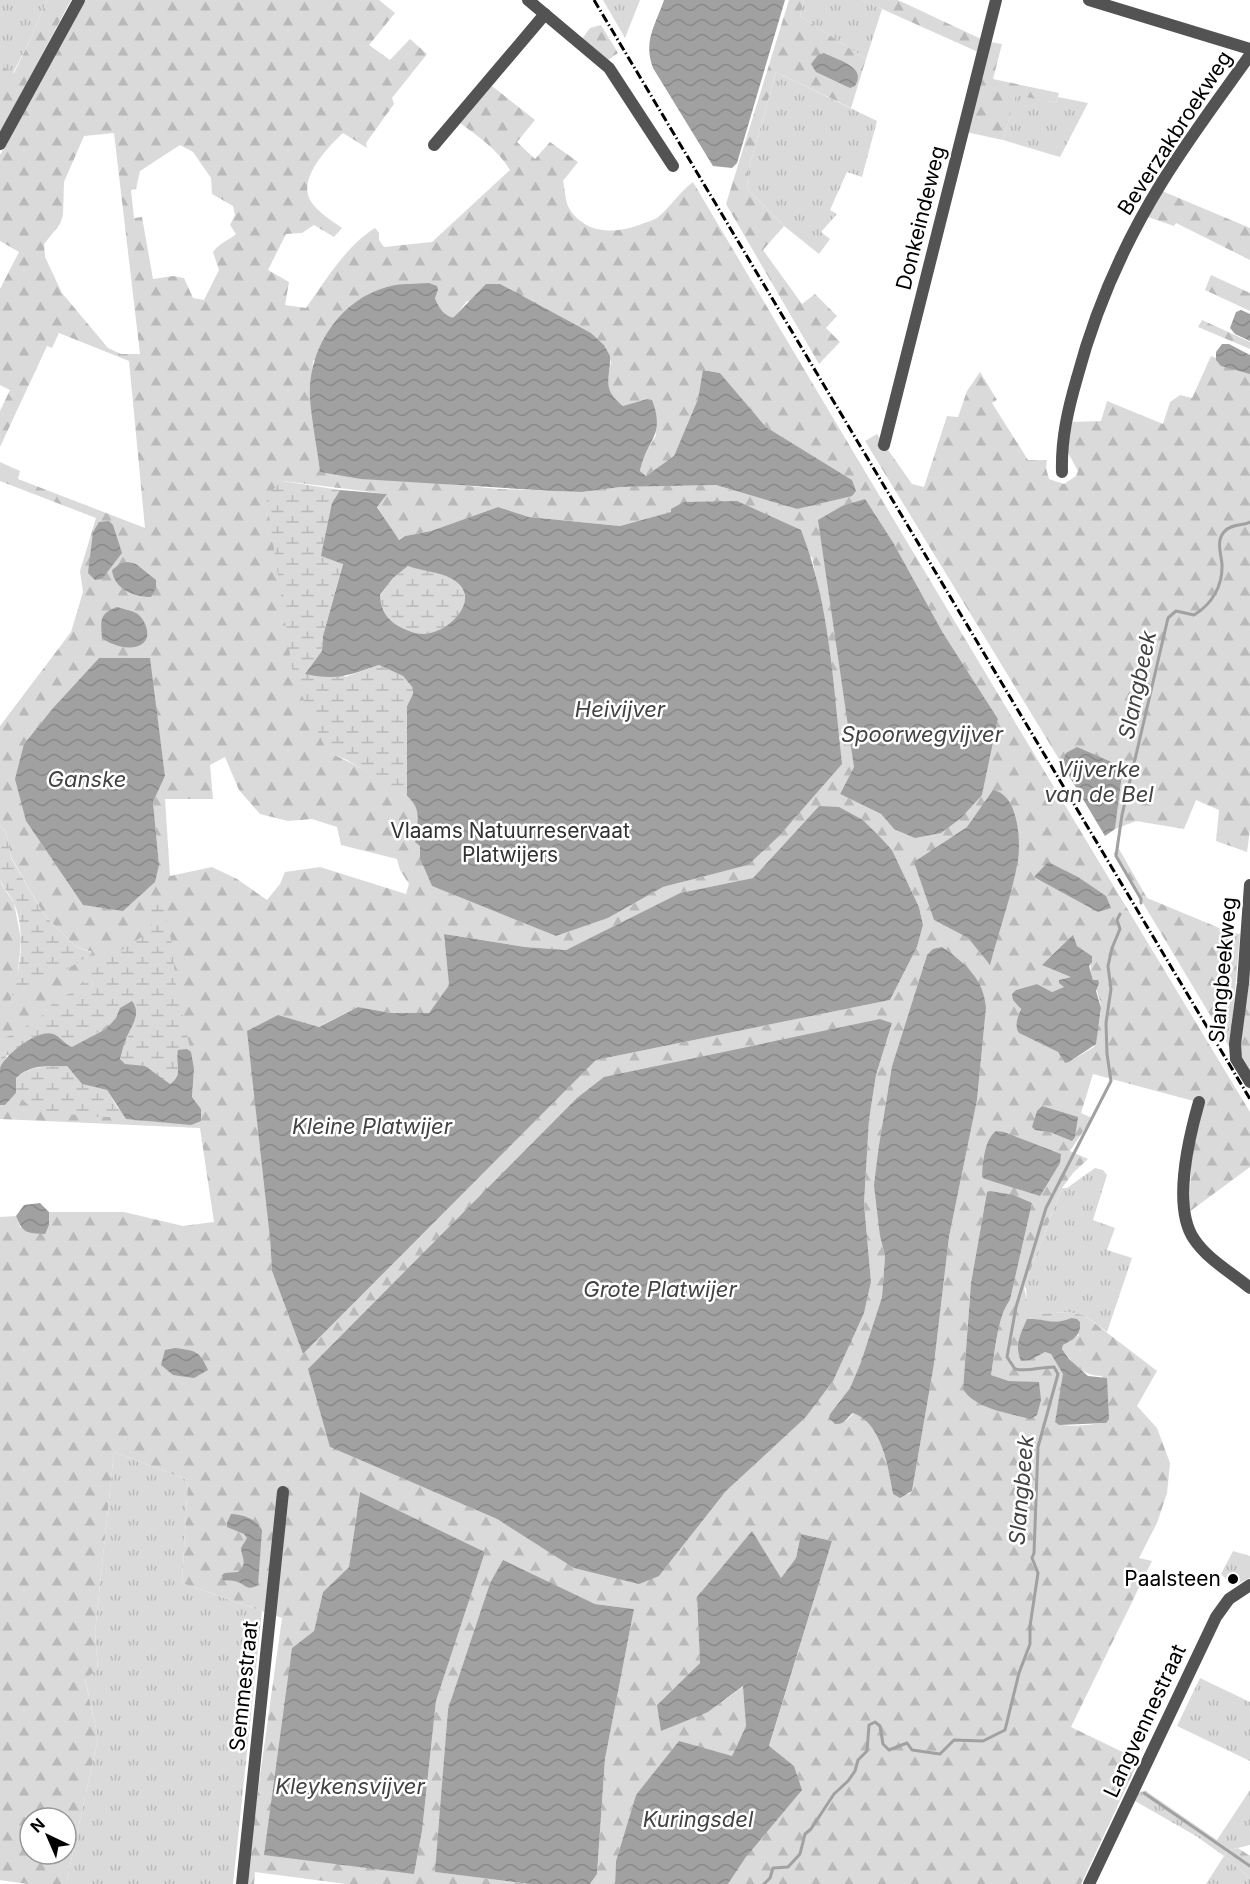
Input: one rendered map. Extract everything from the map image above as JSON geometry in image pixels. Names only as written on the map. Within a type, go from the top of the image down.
[{"type":"street","points":[[0,144],[79,0]]},
{"type":"street","points":[[528,0],[609,68],[673,166]]},
{"type":"street","name":"Donkeindeweg","points":[[884,445],[996,0]]},
{"type":"street","points":[[1089,0],[1250,49]]},
{"type":"street","points":[[434,145],[545,14]]},
{"type":"street","name":"Beverzakbroekweg","points":[[1062,472],[1061,451],[1066,418],[1096,319],[1116,270],[1161,183],[1250,55]]},
{"type":"street","name":"Slangbeekweg","points":[[1250,885],[1243,983],[1234,1044],[1236,1059],[1250,1082]]},
{"type":"street","points":[[1199,1102],[1189,1138],[1183,1204],[1184,1217],[1192,1238],[1201,1249],[1250,1288]]},
{"type":"street","name":"Semmestraat","points":[[242,1884],[283,1492]]},
{"type":"street","name":"Langvennestraat","points":[[1089,1884],[1216,1617],[1229,1599],[1250,1586]]},
{"type":"green space","points":[[0,0],[47,0],[13,73],[0,65]]},
{"type":"green space","points":[[47,0],[71,0],[0,133],[0,65],[14,73]]},
{"type":"green space","points":[[85,0],[379,0],[395,13],[369,45],[390,60],[410,39],[427,54],[392,98],[394,104],[366,143],[367,148],[343,133],[316,164],[308,182],[307,191],[310,200],[320,212],[342,228],[334,237],[314,225],[302,233],[286,234],[268,270],[289,282],[285,305],[306,308],[346,254],[375,228],[384,247],[432,242],[510,170],[494,150],[460,123],[492,86],[535,120],[517,142],[535,159],[550,142],[578,162],[563,181],[569,208],[584,224],[593,228],[613,230],[634,227],[650,221],[662,214],[693,182],[970,648],[1250,1112],[1250,1167],[1189,1212],[1192,1146],[1201,1103],[1093,1074],[1081,1113],[1092,1118],[1070,1151],[1088,1159],[1073,1173],[1062,1188],[1024,1287],[1028,1306],[1043,1314],[1066,1312],[1084,1315],[1157,1371],[1137,1406],[1157,1428],[1170,1463],[1167,1493],[1157,1523],[1139,1558],[1152,1561],[1071,1727],[1139,1760],[1081,1884],[728,1884],[746,1857],[794,1766],[769,1747],[832,1541],[801,1534],[796,1558],[781,1578],[697,1597],[700,1663],[657,1705],[708,1712],[744,1686],[746,1726],[732,1756],[654,1774],[636,1795],[616,1861],[615,1884],[590,1884],[597,1874],[605,1759],[634,1609],[595,1604],[503,1561],[490,1583],[448,1709],[436,1872],[530,1884],[346,1884],[255,1872],[254,1884],[245,1884],[282,1618],[182,1583],[188,1480],[114,1452],[95,1632],[98,1669],[85,1679],[98,1738],[78,1829],[78,1806],[18,1806],[18,1866],[70,1866],[66,1884],[28,1884],[0,1880],[0,1217],[16,1216],[20,1227],[49,1225],[49,1212],[124,1212],[183,1226],[214,1222],[200,1128],[0,1119],[0,1105],[5,1105],[16,1093],[201,1121],[201,1109],[192,1097],[194,1069],[7,1055],[0,1068],[0,879],[14,903],[21,939],[17,984],[10,1004],[92,952],[75,946],[44,915],[11,857],[6,832],[0,826],[0,726],[71,632],[83,592],[80,571],[96,518],[0,481],[0,462],[20,471],[18,479],[145,528],[129,361],[59,333],[52,348],[47,346],[0,447],[0,411],[10,390],[0,385],[0,289],[19,252],[0,241],[0,155]],"holes":[[[114,133],[140,354],[121,354],[108,348],[62,293],[45,257],[44,244],[60,224],[63,215],[64,182],[84,136]],[[180,145],[193,152],[211,178],[212,194],[233,206],[235,215],[230,225],[236,234],[213,252],[219,270],[204,300],[193,298],[184,278],[173,276],[153,279],[142,217],[134,218],[131,190],[136,189],[140,171]],[[438,290],[435,297],[440,308],[453,319],[467,301],[577,327],[591,333],[604,345],[611,362],[607,384],[612,397],[623,406],[647,399],[656,435],[642,460],[640,471],[646,476],[674,456],[698,399],[704,370],[720,373],[766,427],[852,480],[797,509],[716,485],[621,487],[582,492],[499,489],[320,472],[310,397],[313,361]],[[283,481],[387,494],[377,506],[398,540],[498,507],[529,517],[620,526],[672,512],[812,557],[830,659],[748,865],[663,887],[608,918],[556,936],[432,886],[420,845],[415,842],[419,818],[416,805],[389,784],[327,752]],[[894,544],[943,633],[998,719],[982,795],[894,829],[881,814],[840,794],[854,767]],[[99,658],[149,658],[165,776],[153,802],[159,865],[83,905],[26,821],[24,744],[53,708]],[[225,757],[239,790],[260,814],[288,821],[312,819],[337,827],[341,845],[397,859],[400,870],[409,884],[406,894],[320,867],[285,872],[280,884],[267,900],[237,879],[212,867],[170,876],[165,799],[213,799],[210,765]],[[819,806],[863,820],[892,850],[919,907],[923,925],[917,947],[890,1000],[596,1060],[303,1354],[272,1271],[270,1238],[278,1015],[318,1027],[358,1007],[391,1013],[429,1013],[449,985],[444,934],[525,947],[566,950],[680,893],[753,878]],[[967,827],[989,964],[968,938],[934,920],[915,862]],[[1074,942],[1092,956],[1092,977],[1101,1010],[1094,1047],[1065,1063],[1058,1052],[1019,1033],[1018,1026],[1020,1006],[1016,990],[1037,984],[1052,992],[1064,987],[1059,980],[1071,977]],[[927,955],[986,1008],[977,1100],[949,1237],[934,1364],[912,1491],[909,1494],[893,1494],[882,1447],[864,1418],[854,1413],[846,1421],[830,1414],[850,1388],[882,1297],[885,1256],[880,1236],[879,1145],[892,1066]],[[880,1019],[892,1023],[876,1075],[869,1120],[864,1203],[871,1282],[864,1313],[805,1418],[726,1491],[659,1576],[574,1567],[497,1519],[330,1447]],[[987,1192],[1032,1203],[1010,1300],[999,1325],[991,1375],[1009,1381],[1039,1383],[963,1389],[971,1283]],[[1071,1318],[1079,1335],[1063,1345],[1062,1349],[1079,1368],[1089,1374],[1102,1376],[1106,1423],[1072,1426],[1055,1422],[1064,1374],[1051,1354],[1045,1352],[1021,1360],[1018,1345],[1027,1320],[1054,1322]],[[360,1492],[485,1552],[436,1701],[422,1831],[414,1874],[292,1648],[314,1631],[323,1592],[349,1567]]]},
{"type":"green space","points":[[603,0],[640,0],[625,38]]},
{"type":"green space","points":[[789,0],[804,0],[800,16],[866,59],[851,108],[776,72],[749,167],[747,189],[784,226],[763,250],[802,304],[815,294],[837,316],[826,328],[840,342],[819,364],[726,204]]},
{"type":"green space","points":[[804,0],[862,0],[882,9],[866,59],[800,16]]},
{"type":"green space","points":[[862,0],[898,0],[981,39],[978,52]]},
{"type":"green space","points":[[601,25],[618,53],[608,60],[582,39],[590,28]]},
{"type":"green space","points":[[990,42],[1002,44],[993,79],[1059,93],[1056,103],[1016,95],[1003,140],[966,132]]},
{"type":"green space","points":[[776,72],[877,121],[862,177],[847,172],[830,210],[837,214],[821,232],[830,239],[819,254],[784,226],[747,189],[749,167]]},
{"type":"green space","points":[[1016,94],[1056,103],[1058,97],[1088,103],[1060,157],[1003,140]]},
{"type":"green space","points":[[1162,191],[1250,228],[1250,260],[1176,223],[1174,226],[1148,217]]},
{"type":"green space","points":[[1211,275],[1250,293],[1250,311],[1205,290]]},
{"type":"green space","points":[[1202,320],[1250,342],[1250,349],[1198,327]]},
{"type":"green space","points":[[1211,356],[1250,372],[1250,829],[1247,852],[1216,841],[1219,810],[1196,800],[1184,829],[1136,821],[1115,829],[1123,767],[1077,748],[1062,764],[865,441],[877,434],[912,484],[924,487],[947,416],[958,417],[967,391],[980,372],[997,400],[992,403],[1028,460],[1047,460],[1046,468],[1049,479],[1064,484],[1076,476],[1078,471],[1067,451],[1071,422],[1101,421],[1107,401],[1163,424],[1170,402],[1180,395],[1192,398]]},
{"type":"green space","points":[[282,481],[340,490],[332,503],[343,563],[323,636],[322,651],[345,677],[379,665],[403,676],[413,688],[413,694],[407,706],[407,796],[347,760],[327,752],[293,675],[266,496]]},
{"type":"green space","points":[[408,566],[437,572],[452,579],[461,587],[465,595],[464,604],[460,613],[444,628],[424,634],[415,633],[397,625],[386,615],[380,596],[393,578]]},
{"type":"green space","points":[[0,826],[6,832],[11,858],[44,915],[75,946],[93,953],[9,1005],[19,968],[21,941],[14,903],[0,879]]},
{"type":"green space","points":[[1119,849],[1147,898],[1229,932],[1219,1030],[1113,853]]},
{"type":"green space","points":[[163,904],[172,944],[176,986],[191,1052],[187,1049],[177,1054],[178,1071],[174,1081],[170,1084],[125,1064],[120,1058],[137,1012],[120,1008],[105,1027],[72,1047],[53,1034],[7,1055],[0,1068],[0,1049],[5,1038],[39,1019],[55,1001],[74,991],[99,965],[152,930],[150,906]]},
{"type":"green space","points":[[1229,932],[1240,934],[1230,1048],[1219,1030]]},
{"type":"green space","points":[[1250,941],[1250,1074],[1242,1058],[1240,1047]]},
{"type":"green space","points":[[67,1066],[82,1084],[107,1090],[123,1117],[34,1111],[16,1093],[16,1078],[28,1070]]},
{"type":"green space","points":[[1095,1168],[1103,1170],[1107,1175],[1093,1220],[1115,1228],[1107,1250],[1132,1258],[1107,1332],[1084,1315],[1066,1312],[1043,1314],[1027,1306],[1026,1288],[1024,1287],[1062,1188],[1067,1188]]},
{"type":"green space","points":[[114,1452],[188,1480],[182,1583],[262,1611],[233,1884],[66,1884],[70,1866],[78,1866],[78,1829],[98,1738],[85,1678],[98,1669],[95,1632]]},
{"type":"green space","points":[[1233,1551],[1250,1556],[1250,1578],[1233,1586],[1221,1574]]},
{"type":"green space","points":[[1200,1678],[1250,1702],[1250,1761],[1177,1726]]},
{"type":"green space","points":[[1250,1790],[1250,1845],[1229,1850],[1224,1856],[1196,1836],[1135,1801],[1139,1792],[1146,1791],[1217,1840]]},
{"type":"green space","points":[[1238,1848],[1250,1856],[1250,1878],[1224,1856],[1229,1850]]},
{"type":"green space","points":[[1224,1856],[1250,1878],[1250,1884],[1206,1884]]},
{"type":"water","points":[[664,0],[785,0],[737,163],[732,168],[713,166],[653,68],[649,50],[650,41]]},
{"type":"water","points":[[824,53],[853,67],[858,76],[855,86],[850,88],[816,72],[811,64],[818,55]]},
{"type":"water","points":[[429,283],[437,286],[435,298],[440,308],[446,315],[453,318],[486,284],[500,284],[591,333],[604,345],[610,356],[608,383],[611,394],[616,400],[623,406],[647,399],[652,400],[657,422],[654,437],[640,471],[646,476],[674,456],[698,399],[703,370],[720,373],[766,427],[852,480],[856,491],[852,496],[797,509],[716,485],[621,487],[582,492],[361,479],[320,472],[310,399],[310,381],[320,345],[341,315],[354,303],[387,287]]},
{"type":"water","points":[[1241,310],[1250,314],[1250,341],[1235,334],[1230,328],[1236,312]]},
{"type":"water","points":[[1222,344],[1229,344],[1250,355],[1250,374],[1221,366],[1216,360],[1216,352]]},
{"type":"water","name":"Heivijver","points":[[340,490],[387,494],[377,507],[399,540],[405,536],[431,531],[498,507],[529,517],[620,526],[671,512],[671,509],[684,502],[737,501],[801,530],[811,558],[824,616],[833,675],[842,764],[779,836],[748,865],[663,887],[608,918],[556,936],[432,886],[420,858],[420,846],[415,842],[417,811],[407,796],[407,706],[413,694],[413,688],[403,676],[379,665],[335,677],[305,674],[322,651],[323,636],[343,564],[321,556],[332,503]],"holes":[[[408,566],[441,574],[461,586],[465,595],[464,604],[460,613],[444,628],[424,634],[413,632],[393,622],[384,611],[380,595],[393,578]]]},
{"type":"water","name":"Spoorwegvijver","points":[[865,499],[894,544],[943,633],[998,719],[982,795],[961,818],[941,833],[915,838],[894,829],[881,814],[840,794],[854,767],[818,520],[842,506]]},
{"type":"water","points":[[109,521],[113,525],[122,553],[102,579],[95,580],[88,573],[93,532],[99,522]]},
{"type":"water","points":[[121,563],[136,564],[156,580],[156,588],[151,597],[126,591],[117,582],[112,570]]},
{"type":"water","points":[[117,607],[136,613],[142,619],[147,637],[142,644],[121,647],[102,638],[102,618],[107,612]]},
{"type":"water","name":"Ganske","points":[[99,658],[150,658],[165,776],[153,802],[159,865],[155,882],[123,911],[83,905],[26,821],[15,779],[24,744],[53,708]]},
{"type":"water","name":"Vijverke van de Bel","points":[[1077,747],[1123,767],[1115,829],[1105,836],[1062,764],[1066,753]]},
{"type":"water","points":[[993,790],[1001,793],[1013,809],[1018,830],[1019,851],[1012,886],[990,965],[968,938],[934,920],[914,862],[967,827]]},
{"type":"water","name":"Kleine Platwijer","points":[[819,806],[839,807],[863,820],[882,839],[892,850],[919,907],[923,925],[917,947],[890,1000],[596,1060],[303,1354],[272,1271],[247,1031],[278,1015],[319,1027],[358,1007],[391,1013],[429,1013],[449,985],[444,934],[525,947],[566,950],[680,893],[753,878]]},
{"type":"water","points":[[1048,862],[1078,877],[1106,896],[1111,908],[1098,912],[1034,877]]},
{"type":"water","points":[[1073,935],[1077,946],[1092,956],[1089,966],[1093,980],[1098,980],[1099,983],[1096,991],[1101,1008],[1096,1044],[1065,1063],[1058,1052],[1019,1033],[1017,1024],[1021,1009],[1013,1000],[1012,994],[1016,990],[1037,984],[1052,992],[1064,987],[1059,980],[1071,977],[1042,965]]},
{"type":"water","points":[[942,947],[972,973],[982,988],[986,1008],[977,1100],[949,1237],[934,1364],[912,1491],[900,1498],[893,1494],[882,1447],[871,1426],[863,1418],[853,1413],[844,1422],[838,1424],[829,1418],[850,1388],[882,1297],[885,1256],[880,1236],[874,1185],[892,1066],[927,955],[933,949]]},
{"type":"water","points":[[132,1001],[136,1015],[120,1059],[125,1064],[145,1066],[170,1084],[178,1073],[178,1050],[187,1049],[191,1052],[194,1069],[192,1097],[201,1109],[201,1121],[191,1125],[126,1119],[107,1090],[82,1084],[67,1066],[27,1070],[16,1078],[16,1093],[5,1105],[0,1105],[0,1068],[15,1050],[31,1039],[47,1033],[55,1035],[72,1047],[106,1029],[116,1018],[120,1008]]},
{"type":"water","name":"Grote Platwijer","points":[[880,1019],[892,1023],[876,1075],[869,1120],[864,1203],[871,1282],[864,1313],[833,1381],[805,1418],[726,1491],[659,1576],[639,1584],[574,1568],[497,1519],[330,1447],[308,1369],[577,1098],[604,1077]]},
{"type":"water","points":[[1042,1106],[1078,1117],[1075,1137],[1072,1141],[1050,1132],[1035,1130],[1032,1127],[1037,1111]]},
{"type":"water","points":[[996,1131],[1061,1154],[1060,1163],[1040,1196],[982,1177],[987,1146]]},
{"type":"water","points":[[987,1192],[1014,1195],[1032,1203],[1010,1300],[999,1325],[991,1375],[1009,1381],[1039,1382],[1041,1400],[1037,1415],[1030,1419],[984,1406],[968,1396],[963,1389],[971,1283]]},
{"type":"water","points":[[40,1203],[49,1212],[49,1225],[45,1234],[26,1231],[16,1216],[24,1205]]},
{"type":"water","points":[[1071,1318],[1080,1322],[1079,1331],[1073,1339],[1063,1345],[1062,1349],[1069,1359],[1088,1376],[1107,1378],[1109,1419],[1106,1423],[1059,1425],[1055,1422],[1063,1374],[1051,1354],[1045,1352],[1030,1360],[1021,1361],[1019,1355],[1019,1340],[1027,1319],[1054,1322]]},
{"type":"water","points":[[175,1348],[199,1355],[208,1370],[194,1378],[173,1375],[161,1365],[165,1350]]},
{"type":"water","name":"Kleykensvijver","points":[[360,1492],[485,1552],[436,1701],[422,1831],[414,1874],[264,1855],[292,1648],[314,1631],[323,1592],[349,1567]]},
{"type":"water","points":[[231,1514],[249,1518],[262,1530],[258,1585],[252,1588],[236,1581],[223,1580],[222,1575],[238,1572],[243,1566],[241,1548],[247,1538],[244,1534],[227,1527]]},
{"type":"water","name":"Kuringsdel","points":[[752,1531],[781,1578],[796,1558],[801,1534],[832,1541],[769,1746],[794,1766],[802,1790],[746,1857],[728,1884],[615,1884],[616,1861],[636,1795],[679,1741],[732,1756],[746,1726],[743,1686],[708,1712],[661,1731],[657,1705],[700,1663],[697,1597]]},
{"type":"water","name":"Kleykensvijver","points":[[503,1560],[595,1604],[634,1609],[605,1759],[597,1874],[590,1884],[530,1884],[435,1872],[448,1709],[490,1583]]},
{"type":"waterway","name":"Slangbeek","points":[[1141,903],[1141,899],[1116,856],[1122,815],[1168,618],[1176,611],[1194,615],[1211,600],[1221,580],[1220,543],[1222,536],[1227,529],[1250,522]]},
{"type":"waterway","name":"Slangbeek","points":[[764,1884],[770,1878],[773,1868],[788,1867],[800,1854],[805,1834],[811,1829],[834,1794],[855,1771],[858,1760],[867,1751],[869,1725],[875,1722],[880,1726],[883,1744],[889,1750],[907,1743],[912,1750],[940,1754],[954,1740],[983,1741],[1005,1730],[1019,1673],[1030,1644],[1030,1626],[1038,1573],[1032,1558],[1038,1447],[1058,1374],[1054,1367],[1015,1369],[1007,1357],[1016,1307],[1046,1208],[1111,1081],[1106,1023],[1111,989],[1108,966],[1120,929],[1117,920],[1120,914]]},
{"type":"waterway","points":[[1144,1793],[1250,1866]]},
{"type":"railway","points":[[594,0],[1250,1099]]},
{"type":"place","name":"Paalsteen","points":[[1233,1579]]},
{"type":"park label","name":"Vlaams Natuurreservaat Platwijers","points":[[510,843]]}]
